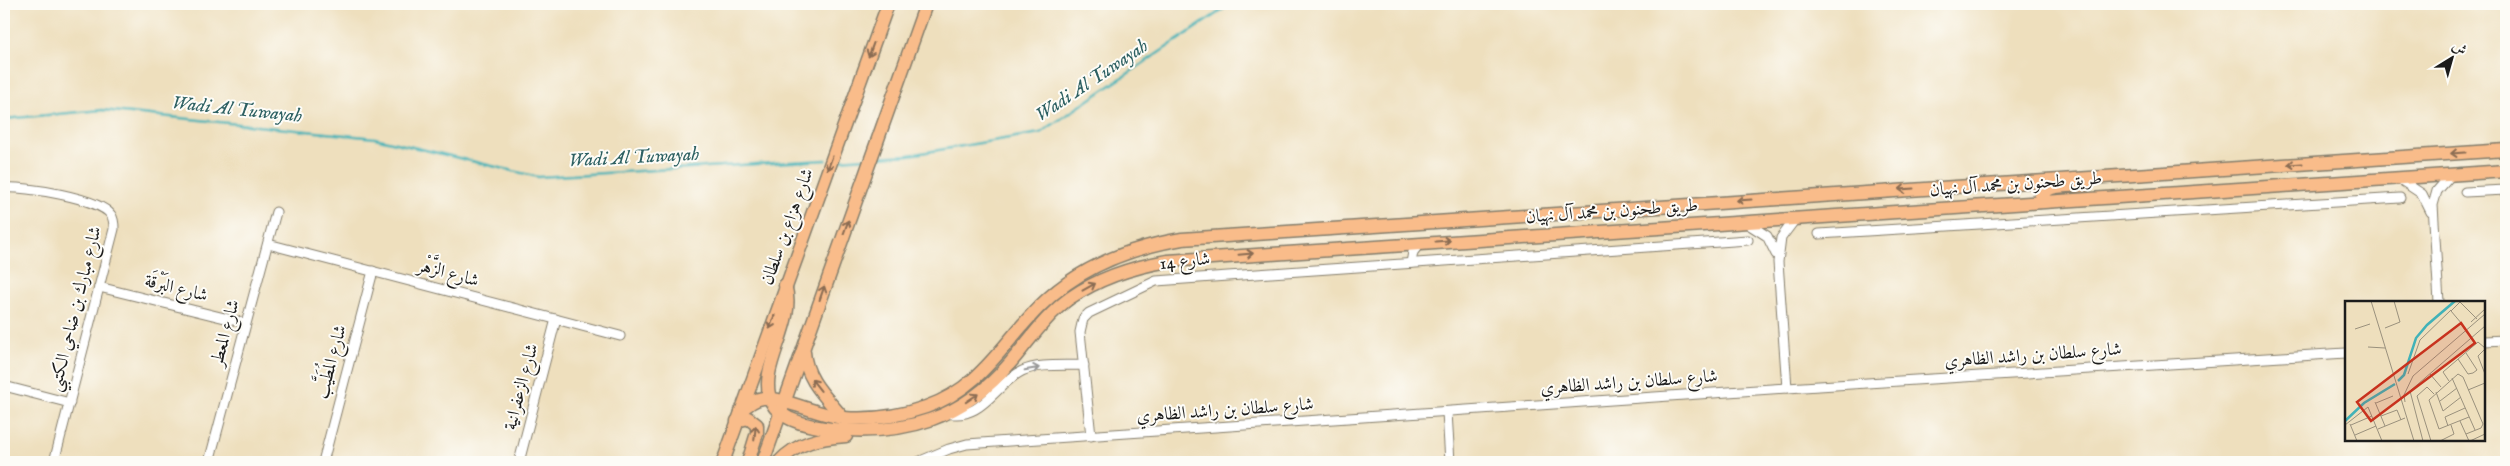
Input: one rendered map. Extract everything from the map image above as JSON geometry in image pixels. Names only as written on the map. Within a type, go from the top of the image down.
[{"type":"main road","name":"شارع هزاع بن سلطان","points":[[723,462],[794,259],[888,4]]},
{"type":"main road","points":[[763,462],[926,4]]},
{"type":"main road","name":"طريق طحنون بن محمد آل نهيان","points":[[782,408],[843,418],[872,418],[900,414],[926,407],[951,397],[987,367],[1050,297],[1086,270],[1117,256],[1149,246],[1182,240],[1376,225],[2506,150]]},
{"type":"main road","name":"طريق طحنون بن محمد آل نهيان","points":[[782,408],[811,425],[862,432],[895,430],[922,424],[946,413],[985,389],[1006,368],[1048,316],[1068,299],[1093,284],[1129,270],[1168,260],[1381,244],[1420,243],[2039,202],[2119,195],[2506,171]]},
{"type":"main road","points":[[2039,202],[2042,193],[2047,189],[2129,182],[2157,173]]},
{"type":"main road","points":[[1267,252],[1269,242],[1276,239],[1342,233],[1376,225]]},
{"type":"main road","points":[[770,399],[769,377],[788,314],[788,295],[785,286]]},
{"type":"main road","points":[[804,347],[807,372],[843,418]]},
{"type":"main road","points":[[739,416],[756,400],[770,399],[782,408]]},
{"type":"main road","points":[[739,416],[748,418],[757,425],[757,433],[748,462]]},
{"type":"main road","points":[[778,462],[797,447],[812,440],[869,436],[895,430]]},
{"type":"street","points":[[2438,301],[2432,215],[2437,191],[2452,174]]},
{"type":"street","points":[[2398,178],[2422,194],[2432,215]]},
{"type":"street","name":"شارع مبارك بن ضاحي الكتبي","points":[[4,188],[27,188],[72,197],[105,209],[111,214],[114,230],[54,462]]},
{"type":"street","points":[[2465,192],[2506,190]]},
{"type":"street","points":[[2131,214],[2140,194]]},
{"type":"street","points":[[2119,195],[2127,203],[2131,214]]},
{"type":"street","points":[[1819,234],[2400,198]]},
{"type":"street","name":"شارع المعطر","points":[[209,462],[276,212]]},
{"type":"street","points":[[1778,262],[1781,238],[1796,217]]},
{"type":"street","points":[[1742,221],[1767,236],[1774,247],[1778,262],[1787,388]]},
{"type":"street","name":"شارع 14","points":[[1091,436],[1080,327],[1086,316],[1149,283],[1163,279],[1748,240]]},
{"type":"street","points":[[1411,263],[1413,252],[1420,243]]},
{"type":"street","name":"شارع الزَّهْر","points":[[268,244],[620,336]]},
{"type":"street","points":[[1381,244],[1387,263]]},
{"type":"street","name":"شارع المُطَيَّب","points":[[323,462],[373,270]]},
{"type":"street","name":"شارع البَرْقَة","points":[[99,287],[245,323]]},
{"type":"street","name":"شارع الزعفرانية","points":[[519,462],[556,319]]},
{"type":"street","points":[[2485,341],[2506,340]]},
{"type":"street","name":"شارع سلطان بن راشد الظاهري","points":[[918,462],[949,449],[967,444],[1787,388],[2345,353]]},
{"type":"street","points":[[946,413],[961,415],[972,411],[987,401],[1016,375],[1027,369],[1084,365]]},
{"type":"street","points":[[4,386],[70,403]]},
{"type":"street","points":[[1447,412],[1450,462]]},
{"type":"waterway","name":"Wadi Al Tuwayah","points":[[877,157],[909,155],[1040,133],[1231,4]]},
{"type":"waterway","name":"Wadi Al Tuwayah","points":[[4,119],[102,110],[375,138],[538,177],[826,160]]},
{"type":"waterway","name":"Wadi Al Tuwayah","points":[[837,160],[866,158]]}]
